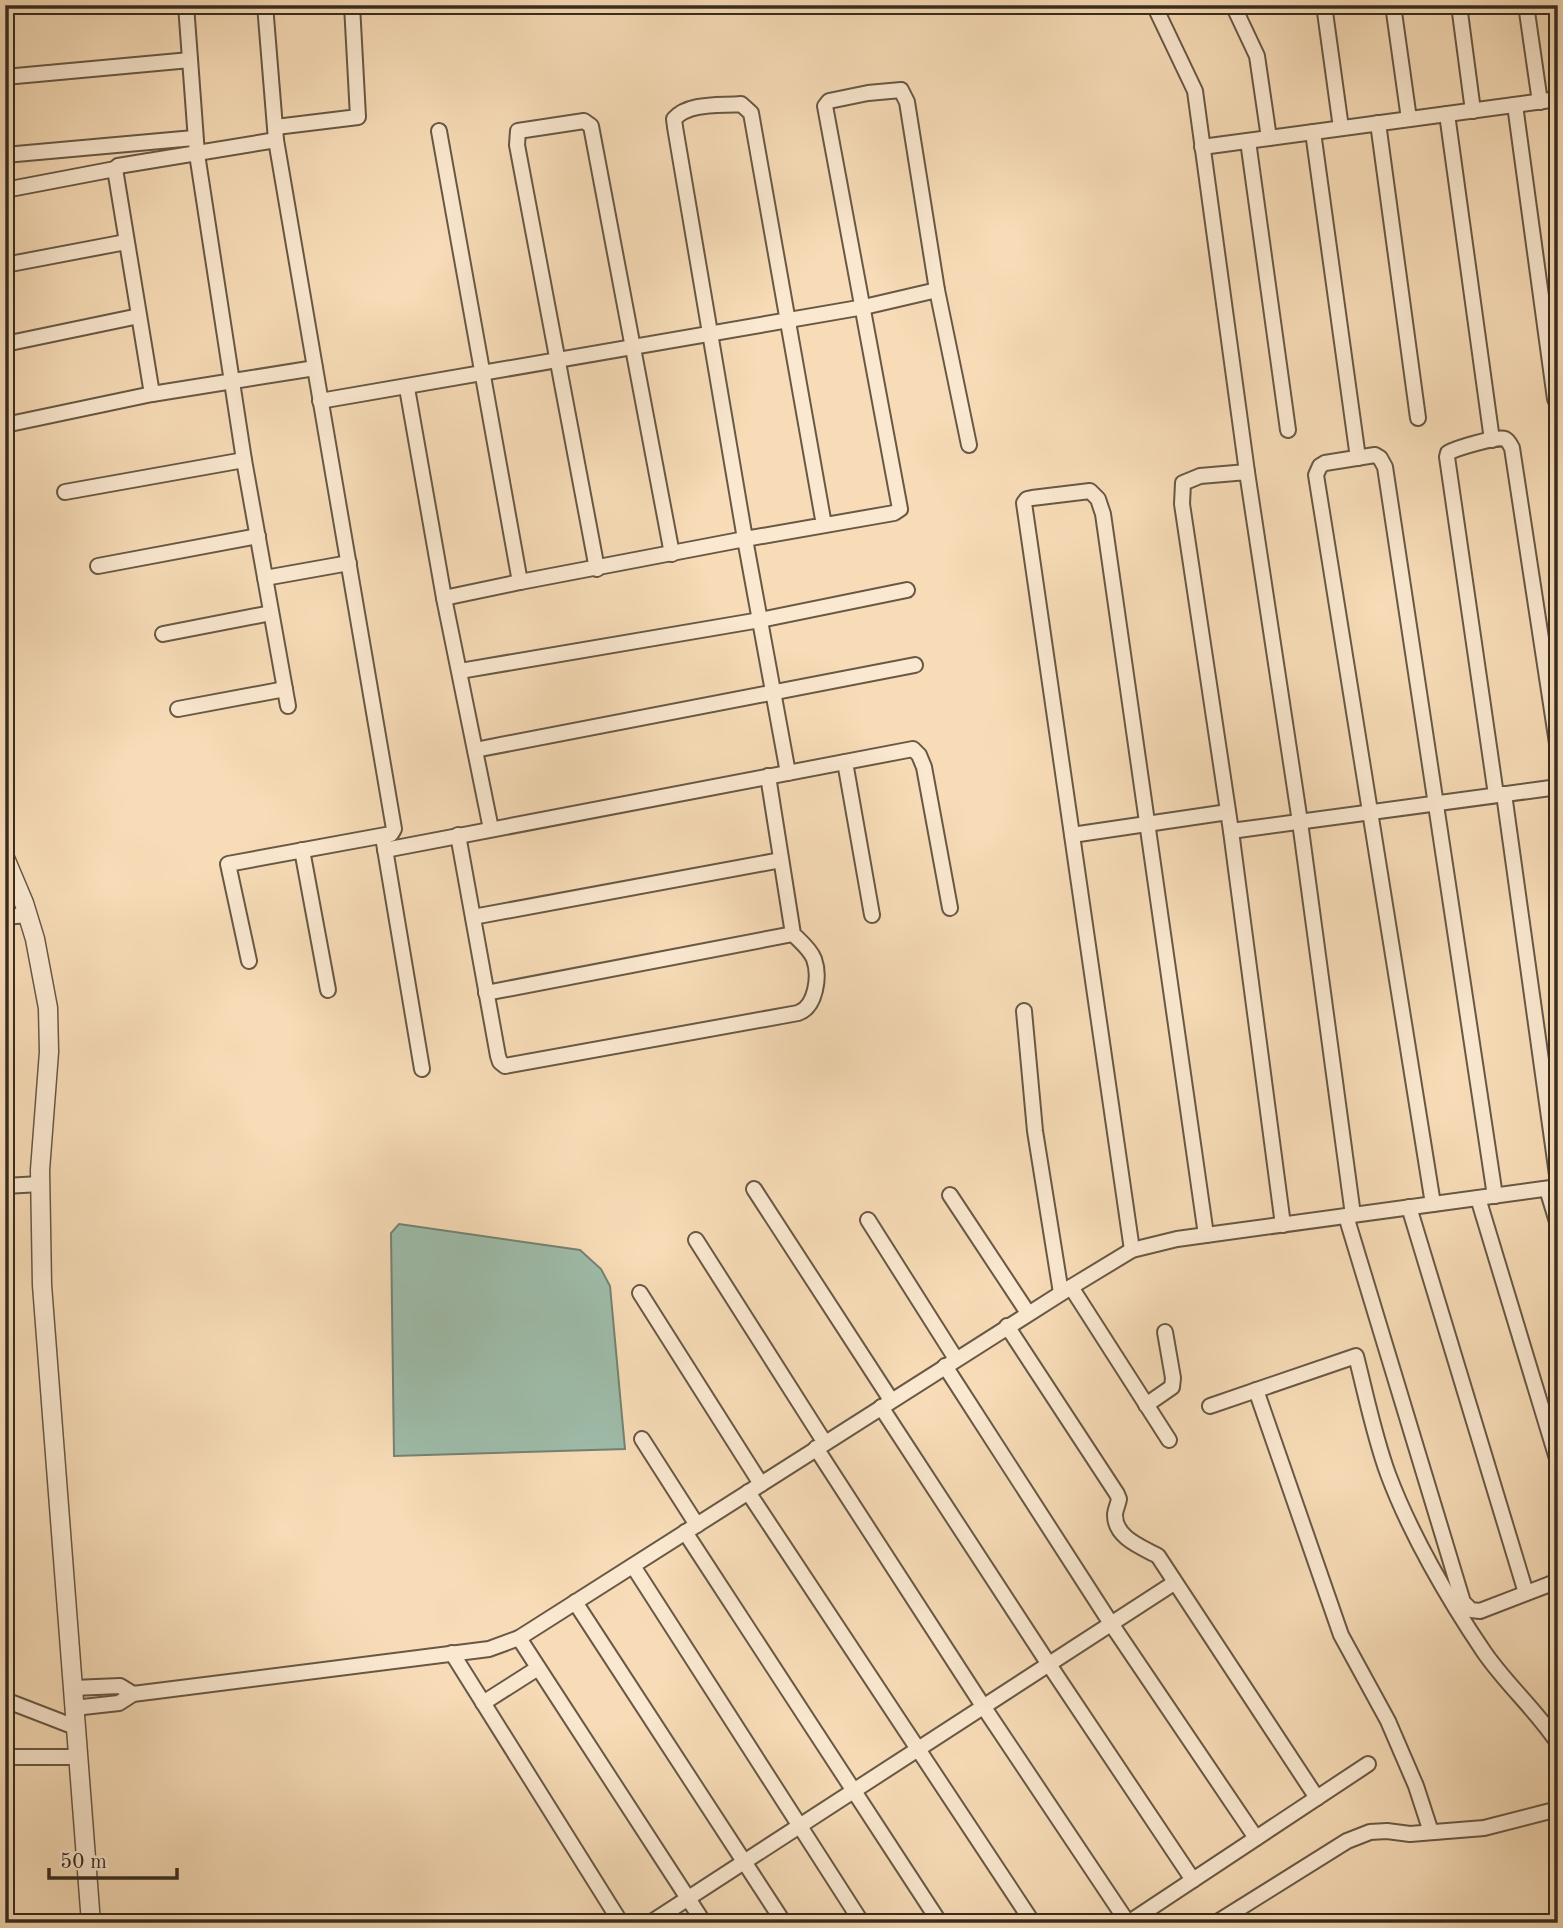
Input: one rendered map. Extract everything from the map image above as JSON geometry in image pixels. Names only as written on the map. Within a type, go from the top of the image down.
[{"type":"street","points":[[186,5],[194,138],[244,460],[288,706]]},
{"type":"street","points":[[265,5],[276,133],[394,829],[384,842]]},
{"type":"street","points":[[5,190],[115,169],[118,166],[197,154],[276,133],[358,117],[352,5]]},
{"type":"street","points":[[1154,5],[1195,91],[1247,472],[1300,822],[1350,1215],[1463,1602],[1471,1610],[1480,1611],[1558,1581]]},
{"type":"street","points":[[1233,5],[1257,56],[1269,138]]},
{"type":"street","points":[[1393,5],[1409,119]]},
{"type":"street","points":[[1459,5],[1474,111]]},
{"type":"street","points":[[1526,5],[1539,102]]},
{"type":"street","points":[[1325,12],[1341,128]]},
{"type":"street","points":[[5,77],[190,60]]},
{"type":"street","points":[[444,598],[744,539],[894,513],[900,509],[825,106],[829,101],[901,90],[907,103],[937,290],[969,444]]},
{"type":"street","points":[[1202,147],[1558,99]]},
{"type":"street","points":[[788,773],[744,539],[674,119],[679,113],[693,107],[741,104],[751,113],[824,525]]},
{"type":"street","points":[[1515,105],[1555,399]]},
{"type":"street","points":[[1447,114],[1492,440]]},
{"type":"street","points":[[597,569],[517,145],[518,131],[584,121],[591,126],[671,554]]},
{"type":"street","points":[[1378,123],[1418,418]]},
{"type":"street","points":[[439,131],[520,582]]},
{"type":"street","points":[[1313,132],[1358,458]]},
{"type":"street","points":[[5,156],[194,138]]},
{"type":"street","points":[[1248,141],[1288,430]]},
{"type":"street","points":[[115,169],[152,394]]},
{"type":"street","points":[[5,265],[126,242]]},
{"type":"street","points":[[320,401],[864,307],[937,290]]},
{"type":"street","points":[[5,344],[139,316]]},
{"type":"street","points":[[5,425],[152,394],[315,368]]},
{"type":"street","points":[[407,388],[444,598],[491,829]]},
{"type":"street","points":[[1558,750],[1515,458],[1508,442],[1501,438],[1456,448],[1448,453],[1447,457],[1500,795],[1558,1225]]},
{"type":"street","points":[[1433,1204],[1317,475],[1320,466],[1325,463],[1375,455],[1385,467],[1495,1196]]},
{"type":"street","points":[[65,492],[244,460]]},
{"type":"street","points":[[1247,472],[1199,475],[1183,484],[1182,503],[1231,831],[1283,1225]]},
{"type":"street","points":[[1132,1250],[1024,503],[1027,499],[1090,491],[1098,499],[1103,513],[1206,1235]]},
{"type":"street","points":[[98,566],[258,536]]},
{"type":"street","points":[[265,578],[349,563]]},
{"type":"street","points":[[460,671],[760,620],[907,590]]},
{"type":"street","points":[[163,634],[271,613]]},
{"type":"street","points":[[475,750],[915,665]]},
{"type":"street","points":[[178,709],[285,689]]},
{"type":"street","points":[[249,961],[228,864],[302,850],[458,835],[913,749],[924,766],[950,908]]},
{"type":"street","points":[[845,762],[872,915]]},
{"type":"street","points":[[458,835],[498,1056],[505,1066],[797,1013],[804,1011],[810,1003],[816,971],[814,959],[808,949],[793,934],[768,776]]},
{"type":"street","points":[[1231,831],[1558,787]]},
{"type":"street","points":[[1072,835],[1228,812]]},
{"type":"street","points":[[384,842],[422,1069]]},
{"type":"street","points":[[302,850],[327,990]]},
{"type":"street","points":[[5,858],[27,915],[43,971],[48,1008],[49,1052],[41,1134],[42,1285],[91,1923]]},
{"type":"street","points":[[473,916],[781,860]]},
{"type":"street","points":[[5,917],[27,915]]},
{"type":"street","points":[[486,993],[793,934]]},
{"type":"street","points":[[1024,1011],[1035,1130],[1066,1290],[1169,1440]]},
{"type":"street","points":[[5,1186],[40,1184]]},
{"type":"street","points":[[74,1708],[119,1703],[133,1694],[489,1648],[519,1638],[950,1362],[1132,1250],[1177,1239],[1554,1186]]},
{"type":"street","points":[[754,1189],[1048,1663],[1193,1880]]},
{"type":"street","points":[[950,1195],[1028,1313]]},
{"type":"street","points":[[1478,1198],[1558,1462]]},
{"type":"street","points":[[1409,1207],[1526,1593]]},
{"type":"street","points":[[868,1220],[950,1362],[1110,1622],[1256,1838]]},
{"type":"street","points":[[696,1240],[820,1446],[983,1706],[1128,1923],[1368,1765]]},
{"type":"street","points":[[640,1293],[755,1488],[918,1749],[1033,1923]]},
{"type":"street","points":[[1007,1326],[1117,1494],[1117,1525],[1131,1541],[1158,1556],[1317,1798]]},
{"type":"street","points":[[1146,1405],[1172,1387],[1173,1378],[1165,1332]]},
{"type":"street","points":[[1210,1406],[1356,1356],[1374,1430],[1404,1512],[1452,1601],[1484,1652],[1558,1742]]},
{"type":"street","points":[[1256,1390],[1341,1635],[1388,1721],[1416,1786],[1431,1832]]},
{"type":"street","points":[[642,1439],[691,1529],[854,1791],[940,1923]]},
{"type":"street","points":[[633,1566],[862,1923]]},
{"type":"street","points":[[650,1923],[1110,1622],[1174,1583]]},
{"type":"street","points":[[575,1602],[784,1923]]},
{"type":"street","points":[[519,1638],[704,1923]]},
{"type":"street","points":[[452,1653],[621,1923]]},
{"type":"street","points":[[483,1703],[538,1668]]},
{"type":"street","points":[[73,1688],[120,1686],[133,1694]]},
{"type":"street","points":[[5,1700],[75,1727]]},
{"type":"street","points":[[5,1757],[79,1757]]},
{"type":"street","points":[[1216,1923],[1356,1836],[1387,1831],[1410,1834],[1484,1828],[1558,1809]]},
{"type":"shaded area","points":[[399,1224],[580,1250],[601,1269],[610,1286],[625,1449],[394,1456],[391,1233]]}]
